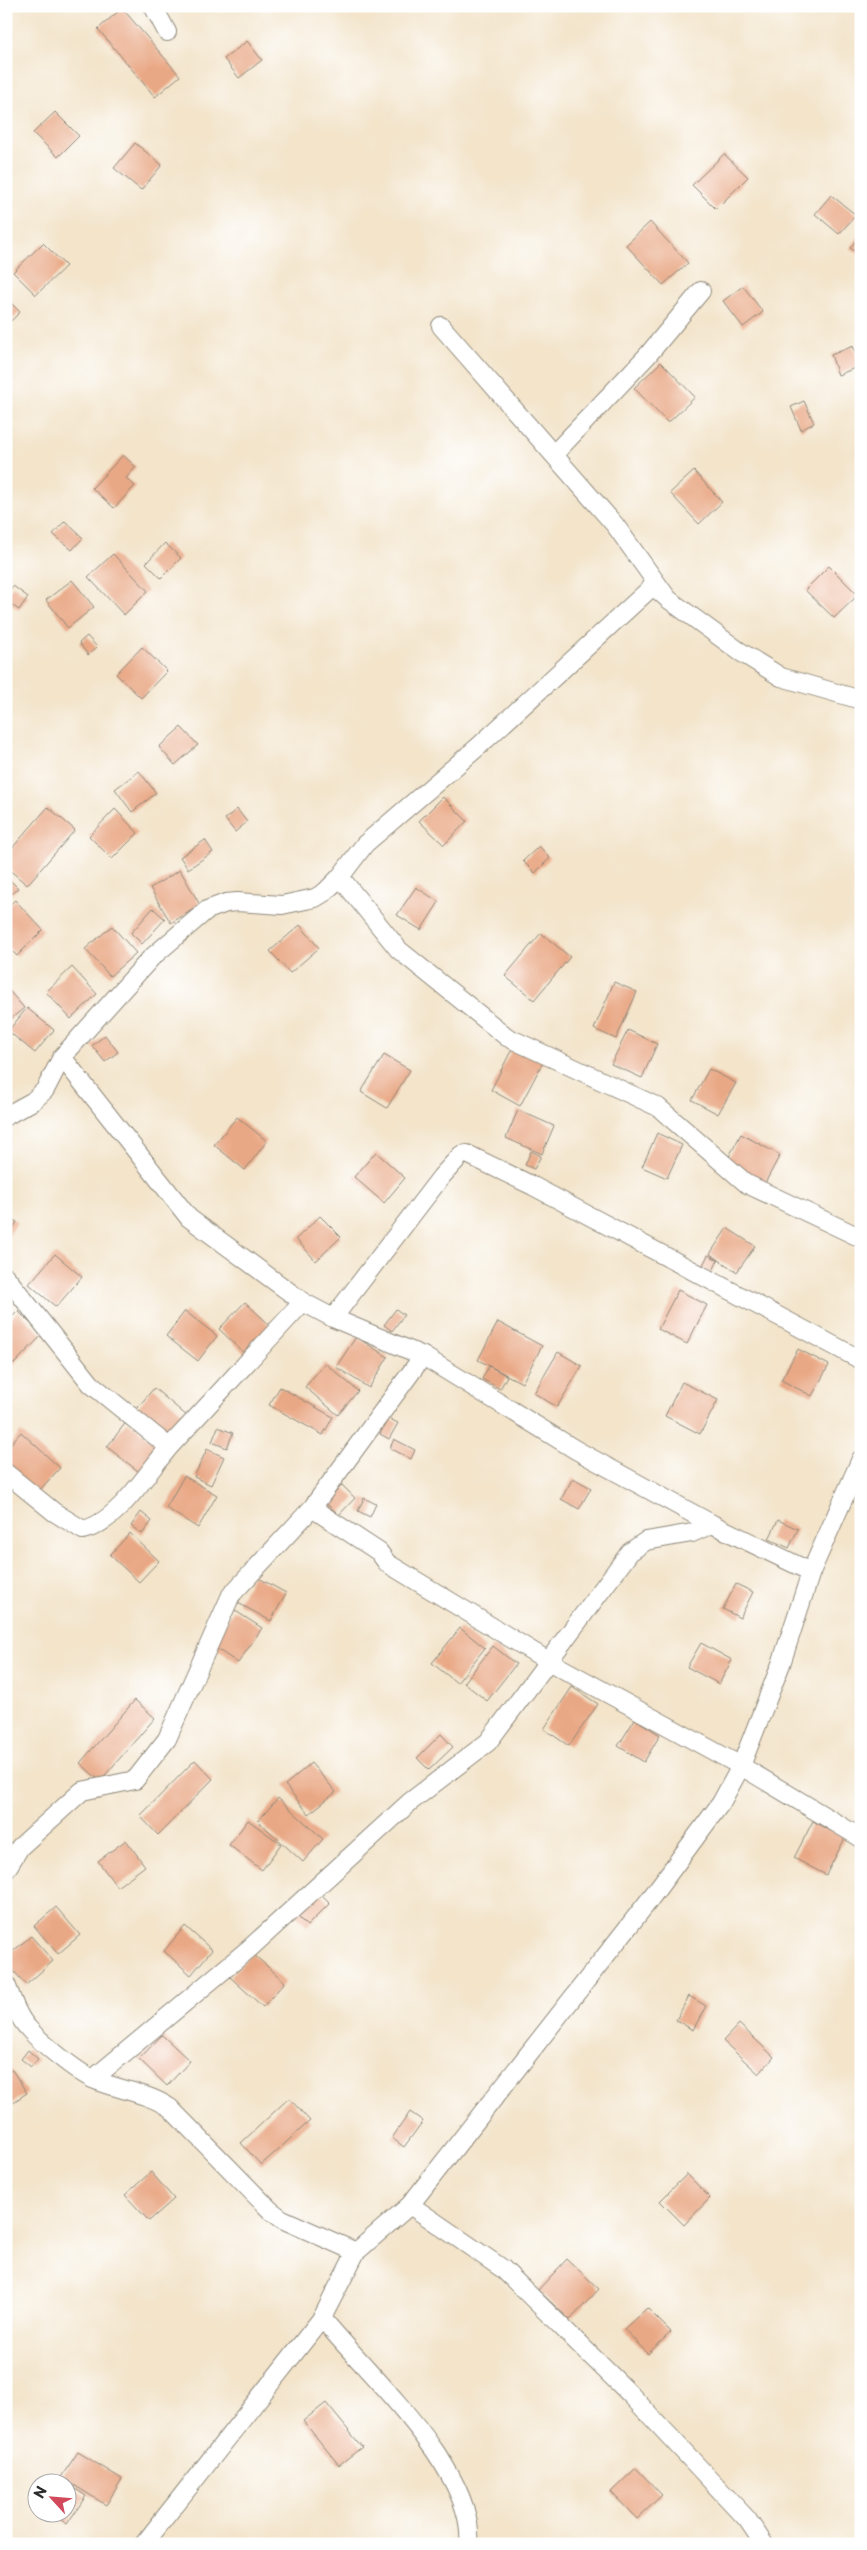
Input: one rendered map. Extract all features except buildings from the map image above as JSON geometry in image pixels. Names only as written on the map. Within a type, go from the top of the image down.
[{"type":"street","points":[[153,6],[167,32]]},
{"type":"street","points":[[554,454],[647,356],[701,291]]},
{"type":"street","points":[[442,326],[615,525],[668,599]]},
{"type":"street","points":[[6,1116],[33,1101],[45,1090],[62,1057],[151,958],[207,910],[226,903],[282,905],[315,898],[325,892],[340,877],[365,844],[479,746],[653,586],[739,651],[781,677],[861,700]]},
{"type":"street","points":[[340,877],[399,950],[507,1036],[658,1106],[747,1184],[861,1238]]},
{"type":"street","points":[[62,1057],[189,1218],[303,1302],[332,1318],[423,1356],[576,1450],[712,1524],[812,1572]]},
{"type":"street","points":[[332,1318],[441,1177],[461,1155],[467,1154],[533,1186],[861,1360]]},
{"type":"street","points":[[10,1288],[91,1384],[169,1447]]},
{"type":"street","points":[[6,1473],[54,1512],[84,1530],[92,1528],[109,1516],[141,1486],[169,1447],[303,1302]]},
{"type":"street","points":[[6,1870],[20,1848],[82,1791],[135,1780],[167,1738],[231,1595],[312,1508],[423,1356]]},
{"type":"street","points":[[144,2544],[322,2318],[356,2252],[410,2205],[647,1903],[721,1803],[741,1766],[781,1664],[812,1572],[861,1460]]},
{"type":"street","points":[[312,1508],[379,1552],[387,1563],[550,1662],[741,1766],[861,1838]]},
{"type":"street","points":[[93,2079],[250,1948],[410,1802],[488,1742],[550,1662],[630,1552],[646,1541],[692,1533],[712,1524]]},
{"type":"street","points":[[6,1984],[17,2010],[28,2028],[75,2068],[93,2079],[157,2100],[170,2108],[270,2210],[282,2219],[356,2252]]},
{"type":"street","points":[[410,2205],[503,2269],[636,2400],[747,2519],[764,2544]]},
{"type":"street","points":[[322,2318],[418,2428],[449,2475],[466,2507],[470,2530],[469,2544]]}]
